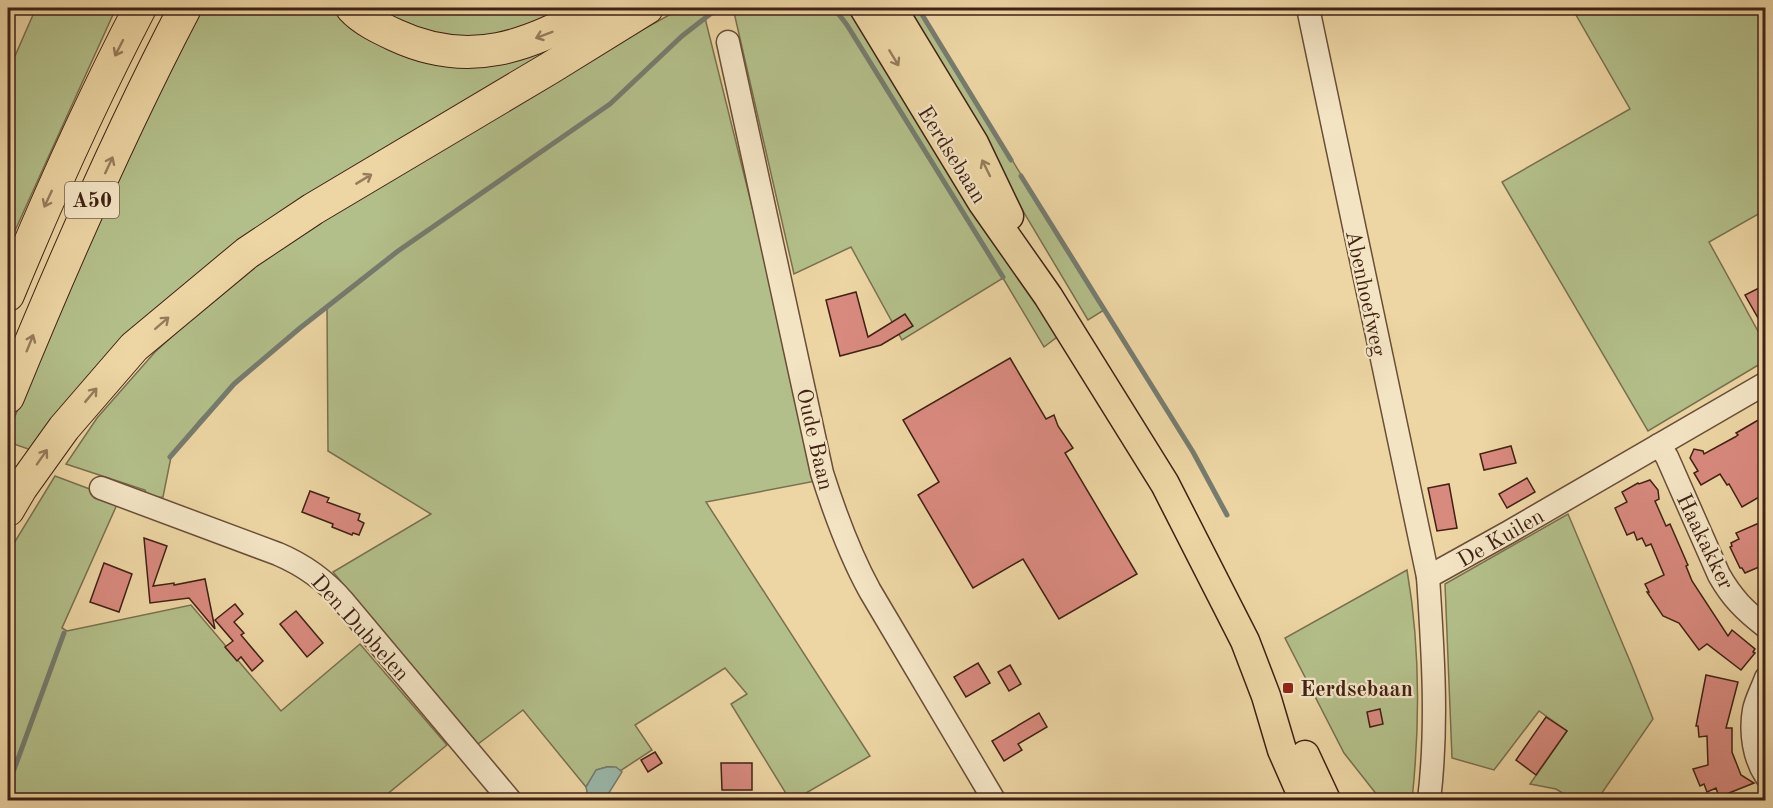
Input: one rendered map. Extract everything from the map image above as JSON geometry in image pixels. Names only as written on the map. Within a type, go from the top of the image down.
[{"type":"highway","name":"A50","points":[[8,296],[44,208],[94,99],[140,8]]},
{"type":"highway","name":"A50","points":[[8,397],[131,115],[185,8]]},
{"type":"highway","points":[[352,8],[380,28],[407,41],[434,50],[461,53],[489,50],[524,42],[556,30],[596,8]]},
{"type":"highway","points":[[14,499],[64,428],[134,348],[247,253],[313,209],[647,8]]},
{"type":"main road","name":"Eerdsebaan","points":[[864,8],[982,202],[1048,296],[1165,484],[1245,640],[1266,696],[1279,741],[1304,801]]},
{"type":"main road","name":"Eerdsebaan","points":[[892,8],[974,143],[1048,296]]},
{"type":"main road","name":"Eerdsebaan","points":[[1266,696],[1291,727],[1326,801]]},
{"type":"street","name":"Abenhoefweg","points":[[1308,8],[1428,577]]},
{"type":"street","name":"Oude Baan","points":[[728,42],[822,473],[836,519],[858,570],[994,801]]},
{"type":"street","name":"De Kuilen","points":[[1428,577],[1766,383]]},
{"type":"street","name":"Haakakker","points":[[1659,445],[1667,457],[1724,584],[1741,608],[1766,627]]},
{"type":"street","name":"Den Dubbelen","points":[[101,488],[278,554],[303,566],[323,580],[510,801]]},
{"type":"street","points":[[1428,577],[1434,694],[1433,764],[1429,801]]},
{"type":"street","points":[[1766,678],[1754,711],[1753,744],[1759,765],[1766,776]]},
{"type":"green space","points":[[36,8],[116,8],[8,246],[8,72]]},
{"type":"green space","points":[[194,8],[341,8],[437,61],[611,12],[362,166],[31,450],[8,442],[8,434],[48,333]]},
{"type":"green space","points":[[373,8],[572,8],[523,30],[482,38],[436,37]]},
{"type":"green space","points":[[682,8],[718,8],[705,18],[778,311],[816,481],[706,502],[870,756],[794,800],[790,800],[731,704],[747,694],[725,668],[635,725],[652,750],[620,771],[612,767],[597,770],[586,787],[523,710],[478,744],[333,572],[431,514],[328,451],[327,306],[237,381],[199,421],[171,457],[163,497],[148,498],[145,490],[66,464],[97,418],[155,352],[210,302],[281,246],[548,81]]},
{"type":"green space","points":[[733,8],[858,8],[1057,337],[1044,347],[1003,278],[902,340],[851,247],[794,274]]},
{"type":"green space","points":[[902,8],[919,8],[1104,310],[1088,320]]},
{"type":"green space","points":[[1572,8],[1757,8],[1765,21],[1765,222],[1760,213],[1709,242],[1765,344],[1765,361],[1648,431],[1502,182],[1630,109]]},
{"type":"green space","points":[[55,476],[119,500],[62,628],[67,631],[191,605],[281,711],[360,644],[447,745],[380,800],[8,800],[8,553]]},
{"type":"green space","points":[[1568,514],[1653,719],[1597,800],[1574,800],[1556,789],[1530,784],[1567,731],[1539,711],[1494,770],[1452,758],[1445,584]]},
{"type":"green space","points":[[1407,570],[1414,627],[1417,685],[1412,800],[1381,800],[1344,753],[1285,638]]},
{"type":"shaded area","points":[[616,767],[622,772],[607,796],[588,797],[586,787],[596,770]]},
{"type":"building","points":[[1759,288],[1766,301],[1766,332],[1745,295]]},
{"type":"building","points":[[856,292],[868,337],[905,314],[913,326],[881,345],[840,356],[826,300]]},
{"type":"building","points":[[1010,358],[1046,419],[1054,415],[1058,426],[1073,448],[1065,453],[1137,574],[1059,619],[1023,559],[973,588],[918,495],[939,482],[903,420]]},
{"type":"building","points":[[1760,419],[1762,421],[1766,419],[1766,493],[1742,507],[1729,484],[1727,485],[1720,474],[1701,485],[1694,473],[1698,471],[1690,458],[1694,449],[1703,451],[1704,454],[1735,437],[1738,435],[1736,433]]},
{"type":"building","points":[[1511,446],[1516,463],[1484,470],[1480,454]]},
{"type":"building","points":[[1527,478],[1535,492],[1507,508],[1499,494]]},
{"type":"building","points":[[1650,480],[1658,490],[1659,499],[1655,501],[1666,526],[1670,524],[1688,565],[1686,566],[1692,581],[1728,636],[1732,630],[1755,649],[1753,652],[1755,653],[1741,670],[1707,644],[1699,650],[1679,623],[1663,616],[1647,592],[1649,592],[1645,584],[1664,575],[1651,544],[1646,546],[1642,538],[1637,540],[1634,532],[1627,535],[1615,508],[1627,502],[1622,492],[1638,483]]},
{"type":"building","points":[[1449,484],[1457,528],[1437,531],[1428,488]]},
{"type":"building","points":[[310,491],[329,498],[327,502],[360,514],[358,520],[364,523],[359,535],[353,533],[352,535],[332,527],[333,524],[302,512]]},
{"type":"building","points":[[1766,520],[1766,564],[1745,573],[1740,568],[1730,547],[1731,543],[1739,539],[1736,533]]},
{"type":"building","points":[[144,538],[167,546],[153,586],[174,583],[174,585],[205,579],[215,629],[189,598],[150,603]]},
{"type":"building","points":[[104,563],[132,574],[119,612],[90,602]]},
{"type":"building","points":[[235,604],[243,614],[234,622],[244,633],[241,635],[263,661],[252,671],[241,657],[237,661],[225,647],[233,641],[215,620]]},
{"type":"building","points":[[296,611],[323,643],[307,657],[280,624]]},
{"type":"building","points":[[978,663],[990,683],[966,697],[954,677]]},
{"type":"building","points":[[1010,665],[1021,684],[1009,691],[998,672]]},
{"type":"building","points":[[1706,675],[1738,682],[1726,728],[1732,728],[1732,752],[1741,775],[1754,783],[1719,797],[1716,788],[1707,792],[1704,784],[1700,786],[1693,769],[1708,765],[1707,736],[1699,737],[1698,726],[1696,726]]},
{"type":"building","points":[[1380,709],[1383,724],[1370,727],[1367,712]]},
{"type":"building","points":[[1039,713],[1047,727],[1018,744],[1022,750],[1004,761],[992,741]]},
{"type":"building","points":[[1546,717],[1567,731],[1536,775],[1516,760]]},
{"type":"building","points":[[655,752],[662,763],[648,772],[641,760]]},
{"type":"building","points":[[721,763],[752,763],[752,790],[722,790]]},
{"type":"waterway","points":[[170,457],[234,384],[300,328],[398,251],[610,104],[682,36],[718,8]]},
{"type":"waterway","points":[[834,8],[847,25],[1003,277]]},
{"type":"waterway","points":[[918,8],[1011,160]]},
{"type":"waterway","points":[[1021,176],[1193,452],[1227,515]]},
{"type":"waterway","points":[[8,786],[64,633]]},
{"type":"place","name":"Eerdsebaan","points":[[1288,688]]}]
